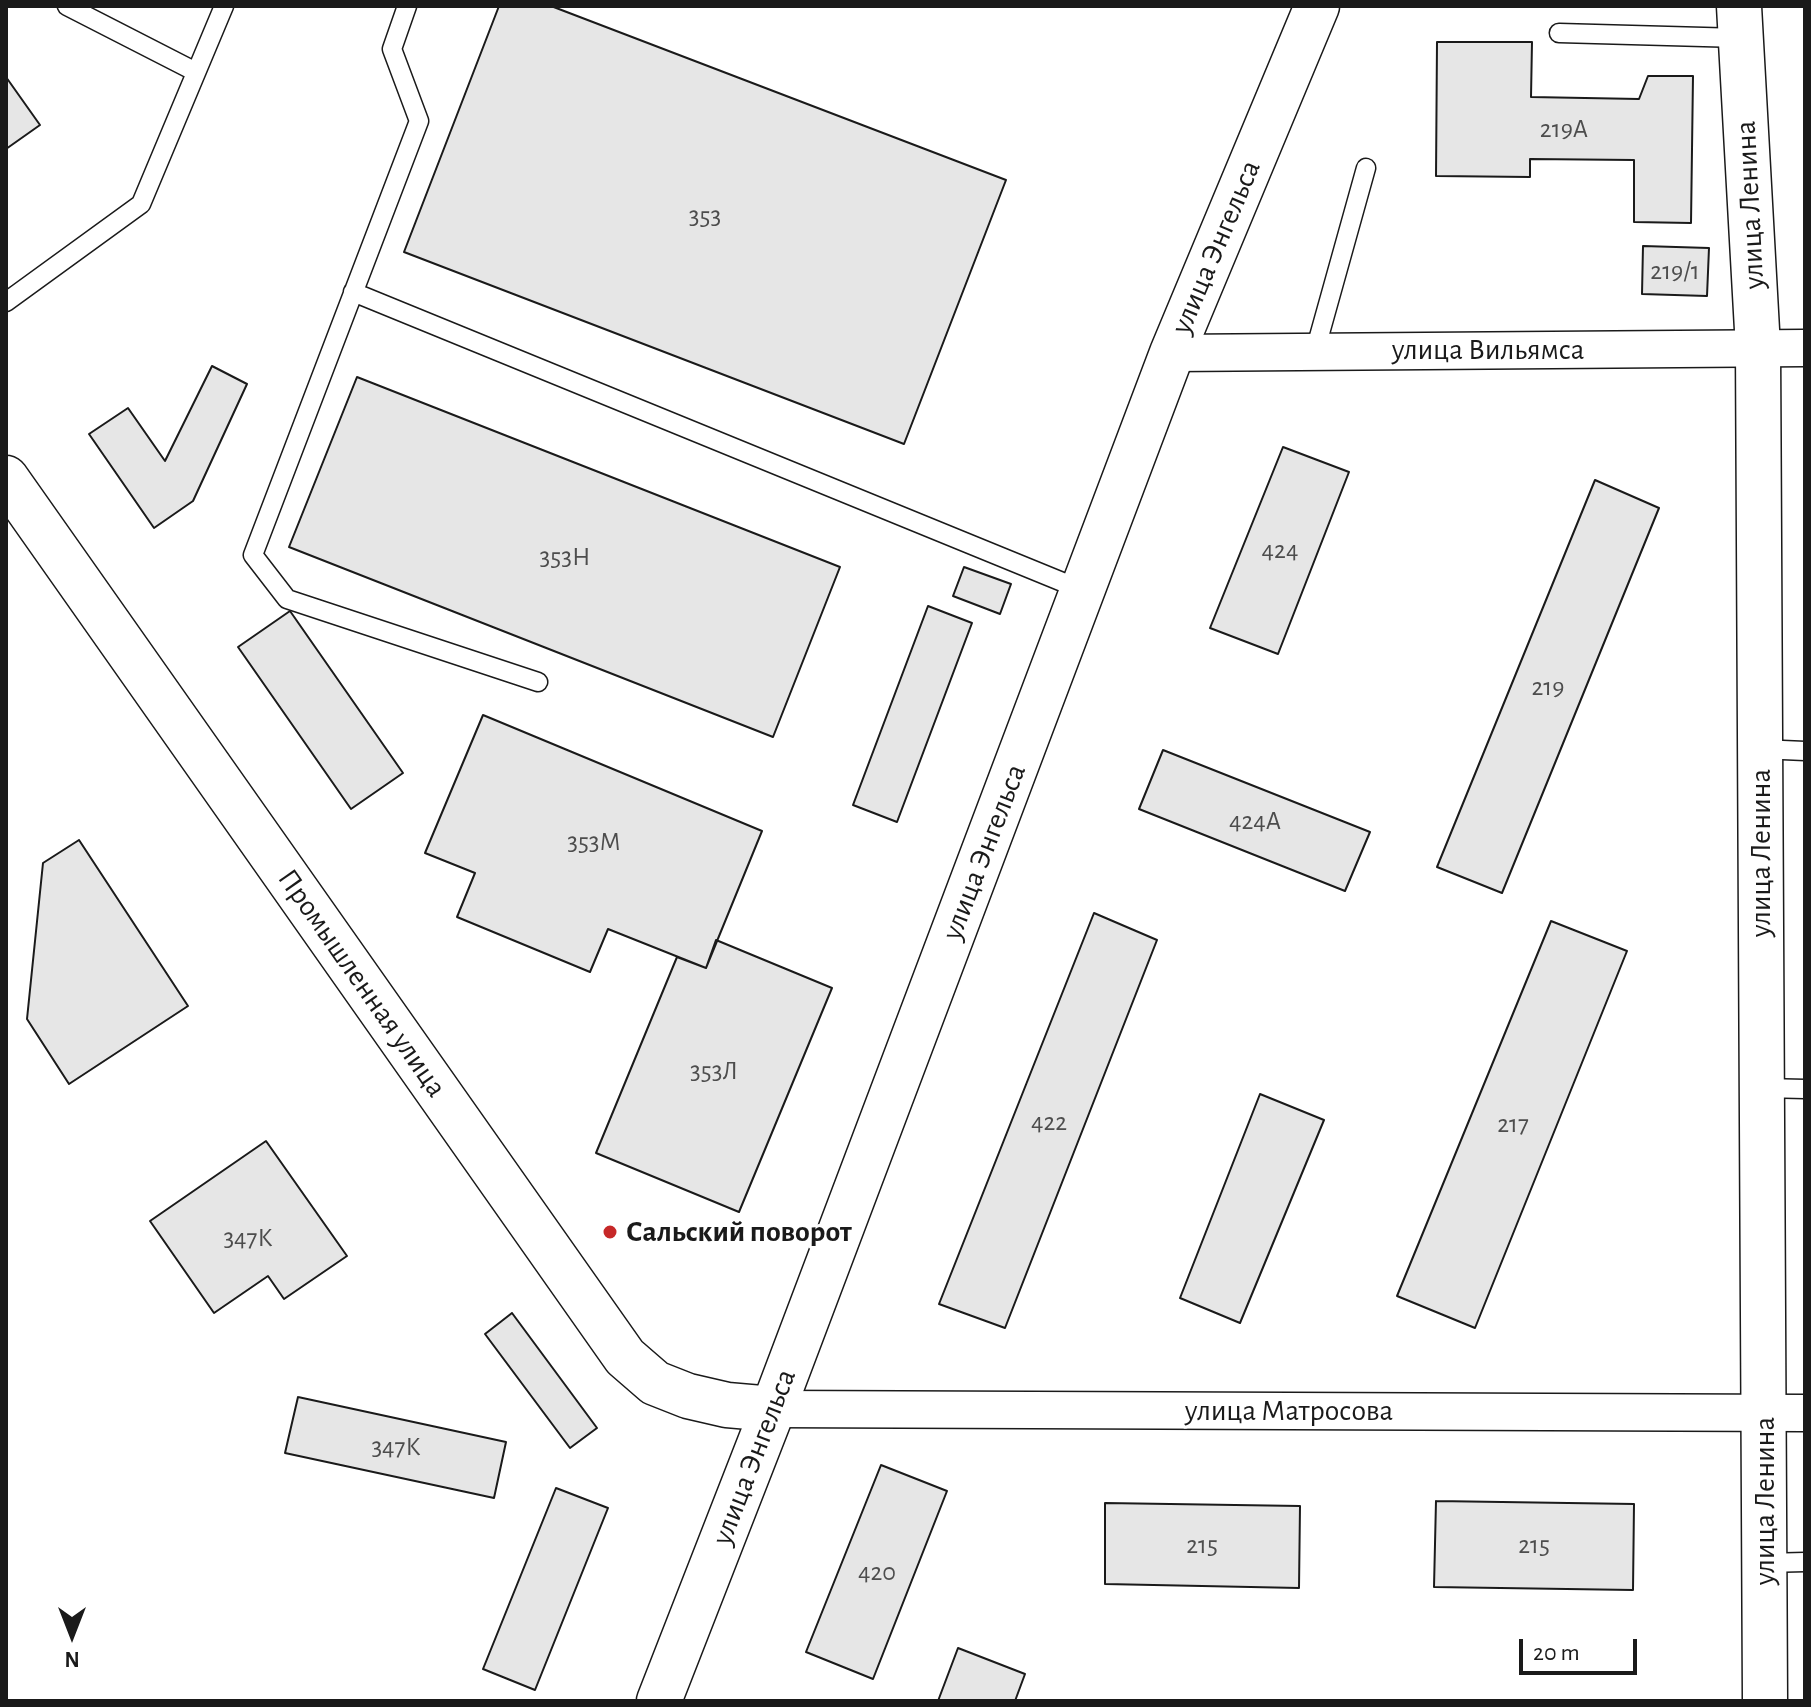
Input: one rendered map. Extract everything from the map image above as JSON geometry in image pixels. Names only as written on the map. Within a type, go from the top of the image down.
[{"type":"street","name":"улица Энгельса","points":[[659,1701],[773,1409],[1172,353],[1317,6]]},
{"type":"street","name":"улица Ленина","points":[[1740,22],[1758,348],[1760,749],[1784,1088],[1785,1563],[1765,1701]]},
{"type":"street","name":"улица Вильямса","points":[[1172,353],[1805,348]]},
{"type":"street","name":"Промышленная улица","points":[[6,478],[625,1357],[655,1383],[688,1396],[727,1405],[773,1409]]},
{"type":"street","name":"улица Матросова","points":[[773,1409],[1785,1414]]},
{"type":"lane","points":[[67,6],[196,72]]},
{"type":"lane","points":[[6,302],[141,204],[224,6]]},
{"type":"lane","points":[[407,6],[392,49],[419,121],[253,555],[287,599],[538,682]]},
{"type":"lane","points":[[1559,33],[1740,22]]},
{"type":"lane","points":[[1315,351],[1366,168]]},
{"type":"lane","points":[[353,292],[1082,590]]},
{"type":"lane","points":[[1760,749],[1805,751]]},
{"type":"building","points":[[499,6],[551,6],[1006,180],[904,444],[404,252]]},
{"type":"building","points":[[1437,42],[1532,42],[1531,97],[1639,99],[1648,76],[1693,76],[1691,223],[1634,222],[1634,160],[1530,159],[1530,177],[1436,176]]},
{"type":"building","points":[[6,77],[40,125],[6,149]]},
{"type":"building","points":[[1643,246],[1709,248],[1707,296],[1642,294]]},
{"type":"building","points":[[212,366],[247,384],[193,501],[154,528],[89,434],[128,408],[165,461]]},
{"type":"building","points":[[357,377],[840,567],[773,737],[289,547]]},
{"type":"building","points":[[1283,447],[1349,472],[1278,654],[1210,628]]},
{"type":"building","points":[[1595,480],[1659,508],[1502,893],[1437,867]]},
{"type":"building","points":[[964,567],[1011,584],[1000,614],[953,596]]},
{"type":"building","points":[[928,606],[972,623],[897,822],[853,805]]},
{"type":"building","points":[[290,611],[403,773],[351,809],[238,647]]},
{"type":"building","points":[[483,715],[762,831],[706,968],[608,929],[590,972],[457,917],[475,873],[425,853]]},
{"type":"building","points":[[1163,750],[1370,832],[1345,891],[1139,809]]},
{"type":"building","points":[[79,840],[188,1006],[69,1084],[27,1019],[43,863]]},
{"type":"building","points":[[1094,913],[1157,940],[1005,1328],[939,1304]]},
{"type":"building","points":[[1551,921],[1627,951],[1475,1328],[1397,1296]]},
{"type":"building","points":[[716,940],[832,988],[739,1212],[596,1153],[677,957],[706,968]]},
{"type":"building","points":[[1260,1094],[1324,1120],[1240,1323],[1180,1298]]},
{"type":"building","points":[[266,1141],[347,1256],[284,1299],[268,1276],[214,1313],[150,1221]]},
{"type":"building","points":[[512,1313],[597,1428],[570,1448],[485,1334]]},
{"type":"building","points":[[298,1397],[506,1442],[494,1498],[285,1453]]},
{"type":"building","points":[[881,1465],[947,1491],[873,1679],[806,1652]]},
{"type":"building","points":[[556,1488],[608,1508],[535,1690],[483,1669]]},
{"type":"building","points":[[1436,1501],[1634,1504],[1633,1590],[1434,1587]]},
{"type":"building","points":[[1105,1503],[1300,1506],[1299,1588],[1105,1584]]},
{"type":"building","points":[[958,1648],[1025,1674],[1015,1701],[938,1701]]},
{"type":"place","name":"Сальский поворот","points":[[610,1232]]}]
